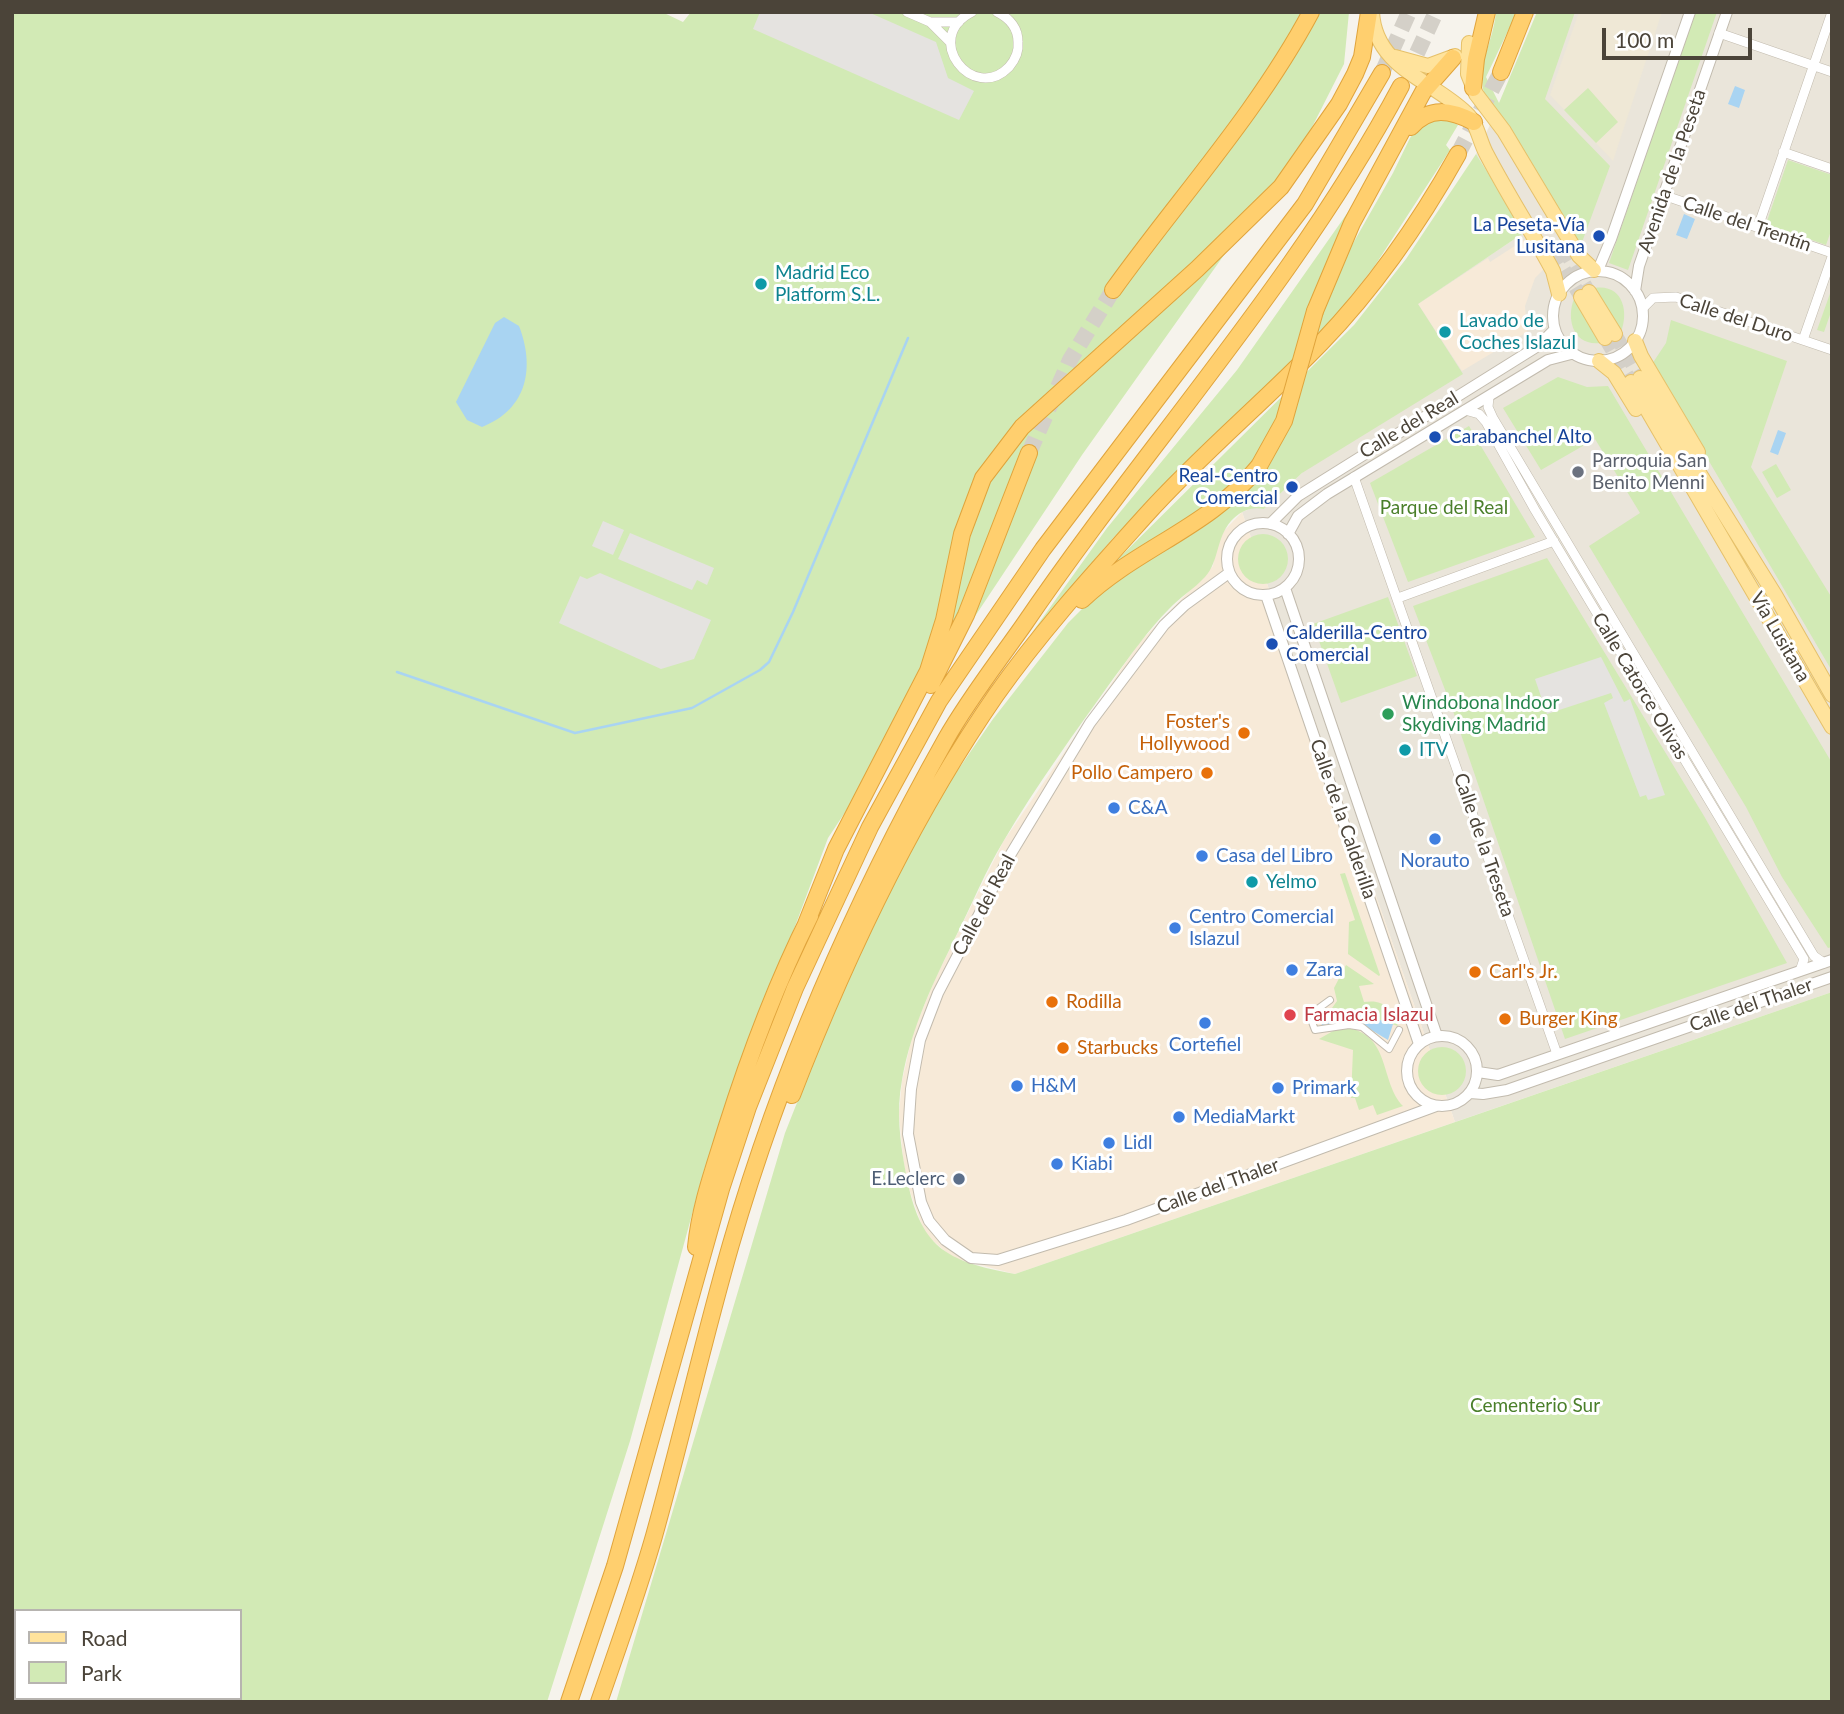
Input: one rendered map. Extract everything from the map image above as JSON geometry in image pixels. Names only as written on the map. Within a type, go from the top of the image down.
[{"type":"highway","points":[[1113,290],[1251,109],[1311,12]]},
{"type":"highway","points":[[1360,12],[1364,42]]},
{"type":"highway","points":[[691,1292],[699,1220],[766,1015],[836,849],[929,671],[944,620],[962,534],[984,478],[1002,449],[1022,427],[1198,269],[1281,187],[1339,104],[1355,75],[1370,12]]},
{"type":"highway","points":[[1501,72],[1525,12]]},
{"type":"highway","points":[[1474,91],[1480,13]]},
{"type":"highway","points":[[978,725],[1048,635],[1086,595],[1125,566],[1223,505],[1259,466],[1284,421],[1315,311],[1352,223],[1428,86],[1453,58]]},
{"type":"highway","points":[[569,1702],[646,1462],[691,1292],[744,1119],[795,988],[870,827],[939,701],[1043,549],[1306,204],[1382,74]]},
{"type":"highway","points":[[599,1702],[653,1540],[731,1245],[758,1161],[819,995],[891,839],[949,734],[1065,564],[1245,330],[1325,218],[1366,152],[1401,86]]},
{"type":"highway","points":[[1389,158],[1424,114],[1440,111],[1474,122]]},
{"type":"highway","points":[[715,1308],[740,1249],[778,1132],[838,983],[924,809],[978,725],[1038,641],[1149,511],[1322,342],[1354,305],[1423,214],[1458,154]]},
{"type":"highway","points":[[806,924],[857,821],[946,659],[1007,516],[1029,453]]},
{"type":"main road","points":[[1370,12],[1377,38],[1408,74],[1474,122],[1558,250],[1474,91],[1467,64],[1469,43],[1480,13]]},
{"type":"main road","points":[[1388,52],[1416,65],[1428,66],[1453,58],[1469,43]]},
{"type":"main road","points":[[1474,91],[1504,131],[1579,256],[1596,270]]},
{"type":"main road","points":[[1474,122],[1491,163],[1553,271],[1559,294]]},
{"type":"main road","points":[[1585,294],[1610,336]]},
{"type":"main road","points":[[1635,341],[1641,356],[1742,527],[1769,576],[1775,595]]},
{"type":"main road","points":[[1599,361],[1619,380],[1725,557],[1749,584]]},
{"type":"main road","points":[[1749,584],[1636,380],[1775,595]]},
{"type":"main road","name":"Vía Lusitana","points":[[1749,584],[1832,727]]},
{"type":"main road","name":"Vía Lusitana","points":[[1775,595],[1832,695]]},
{"type":"street","points":[[907,12],[930,22],[950,42],[956,62],[971,75],[982,78],[1004,72],[1017,53],[1016,31],[1000,13]]},
{"type":"street","points":[[950,42],[959,22],[972,12]]},
{"type":"street","name":"Avenida de la Peseta","points":[[1596,270],[1611,239],[1690,12]]},
{"type":"street","name":"Avenida de la Peseta","points":[[1635,291],[1639,266],[1727,12]]},
{"type":"street","points":[[1758,227],[1832,12]]},
{"type":"street","points":[[930,22],[959,22]]},
{"type":"street","points":[[1719,33],[1832,72]]},
{"type":"street","points":[[1783,152],[1832,169]]},
{"type":"street","name":"Calle del Trentín","points":[[1663,195],[1832,255]]},
{"type":"street","points":[[1803,340],[1832,255]]},
{"type":"street","points":[[1596,270],[1623,278],[1635,291],[1643,308],[1643,326],[1635,341],[1620,355],[1599,361],[1571,354],[1553,331],[1553,311],[1559,294],[1575,278],[1596,270]]},
{"type":"street","name":"Calle del Duro","points":[[1643,308],[1653,298],[1676,297],[1832,350]]},
{"type":"street","name":"Calle del Real","points":[[998,1260],[971,1258],[945,1240],[929,1222],[922,1202],[908,1134],[911,1088],[920,1040],[937,993],[975,918],[1049,787],[1090,723],[1164,625],[1185,605],[1229,573],[1227,558],[1230,543],[1240,531],[1254,524],[1270,524],[1298,496],[1538,346],[1553,331]]},
{"type":"street","name":"Calle del Real","points":[[1288,534],[1298,516],[1354,477],[1548,360],[1571,354]]},
{"type":"street","name":"Calle Catorce Olivas","points":[[1489,397],[1488,407],[1493,418],[1814,956],[1828,961]]},
{"type":"street","name":"Calle Catorce Olivas","points":[[1465,410],[1479,414],[1486,422],[1554,541],[1804,959],[1800,971]]},
{"type":"street","name":"Calle de la Treseta","points":[[1354,477],[1557,1054]]},
{"type":"street","points":[[1229,573],[1238,586],[1251,593],[1266,595],[1285,588],[1294,576],[1298,561],[1296,546],[1288,534],[1270,524]]},
{"type":"street","points":[[1398,598],[1554,541]]},
{"type":"street","name":"Calle de la Calderilla","points":[[1285,588],[1437,1036]]},
{"type":"street","name":"Calle de la Calderilla","points":[[1266,595],[1419,1044]]},
{"type":"street","name":"Calle del Thaler","points":[[1478,1072],[1497,1075],[1828,961]]},
{"type":"street","name":"Calle del Thaler","points":[[1470,1093],[1507,1090],[1832,977]]},
{"type":"street","points":[[1330,1000],[1319,1008],[1312,1021],[1315,1030],[1349,1025],[1362,1027],[1389,1049],[1399,1030]]},
{"type":"street","points":[[1437,1036],[1454,1037],[1468,1046],[1476,1061],[1478,1072],[1470,1093],[1454,1104],[1436,1106],[1421,1100],[1409,1080],[1410,1057],[1419,1044],[1437,1036]]},
{"type":"street","name":"Calle del Thaler","points":[[998,1260],[1126,1220],[1436,1106]]},
{"type":"shaded area","points":[[760,12],[868,12],[936,42],[948,78],[974,91],[959,120],[753,29]]},
{"type":"shaded area","points":[[1544,12],[1832,12],[1832,992],[1455,1122],[1242,512],[1255,507],[1264,509],[1302,473],[1417,304],[1525,232],[1476,154]]},
{"type":"shaded area","points":[[1579,12],[1662,12],[1613,161],[1550,95]]},
{"type":"shaded area","points":[[1524,240],[1529,240],[1545,268],[1535,278],[1525,306],[1527,332],[1462,371],[1418,304],[1488,258],[1490,262]]},
{"type":"shaded area","name":"Centro Comercial Islazul","points":[[1242,512],[1455,1122],[1015,1274],[953,1258],[925,1234],[908,1186],[903,1158],[899,1114],[902,1081],[913,1032],[936,977],[1003,842],[1139,643],[1213,566],[1215,549],[1223,532]]},
{"type":"shaded area","points":[[603,521],[624,530],[613,555],[592,546]]},
{"type":"shaded area","points":[[630,533],[714,568],[707,585],[697,580],[692,590],[618,559]]},
{"type":"shaded area","points":[[600,573],[711,620],[694,659],[661,669],[559,623],[580,576],[587,579]]},
{"type":"shaded area","points":[[1601,657],[1624,702],[1630,699],[1665,795],[1648,800],[1646,795],[1640,797],[1604,703],[1613,698],[1611,693],[1547,714],[1535,679]]},
{"type":"green space","points":[[12,12],[662,12],[683,22],[691,12],[1349,12],[1344,64],[1305,141],[1082,455],[828,838],[705,1167],[630,1441],[547,1702],[12,1702]]},
{"type":"green space","points":[[1496,12],[1517,12],[1486,77],[1499,103],[1537,12],[1575,12],[1545,99],[1610,166],[1581,245],[1484,94],[1482,72]]},
{"type":"green space","points":[[1695,12],[1717,12],[1628,270],[1609,263]]},
{"type":"green space","points":[[1588,88],[1618,122],[1596,143],[1564,110]]},
{"type":"green space","points":[[1447,119],[1458,125],[1446,145],[1450,150],[1374,267],[1327,327],[1114,537],[1031,634],[1107,528],[1237,370],[1360,195],[1339,232],[1316,290],[1335,275],[1410,138],[1420,125]]},
{"type":"green space","name":"Cementerio Sur","points":[[1476,154],[1525,232],[1418,304],[1463,374],[1302,473],[1264,509],[1250,509],[1234,517],[1226,528],[1210,571],[1154,625],[1070,739],[1029,800],[985,875],[918,1022],[906,1060],[899,1103],[906,1174],[919,1219],[928,1235],[940,1247],[970,1263],[1015,1274],[1832,992],[1832,1702],[616,1702],[785,1133],[844,984],[929,812],[993,719],[1068,623],[1089,602],[1130,571],[1193,533],[1226,509],[1222,499],[1105,572],[1354,325],[1406,259]]},
{"type":"green space","points":[[1788,160],[1832,175],[1832,228],[1826,245],[1766,224]]},
{"type":"green space","points":[[1595,288],[1612,290],[1622,301],[1624,316],[1621,332]]},
{"type":"green space","points":[[1832,288],[1832,309],[1824,332],[1817,330]]},
{"type":"green space","points":[[1574,299],[1600,343],[1583,340],[1574,330],[1571,315]]},
{"type":"green space","points":[[1671,320],[1787,361],[1751,467],[1832,598],[1832,671],[1652,364],[1666,343]]},
{"type":"green space","points":[[1558,377],[1587,387],[1608,386],[1832,763],[1832,947],[1828,948],[1782,877],[1746,807],[1589,546],[1640,513],[1595,439],[1541,470],[1503,408]]},
{"type":"green space","name":"Parque del Real","points":[[1469,426],[1535,537],[1408,582],[1370,483]]},
{"type":"green space","points":[[1776,464],[1791,490],[1777,498],[1762,472]]},
{"type":"green space","points":[[1263,534],[1281,541],[1288,559],[1281,577],[1263,584],[1245,577],[1238,559],[1245,541]]},
{"type":"green space","points":[[1547,558],[1704,816],[1787,963],[1565,1039],[1452,708],[1413,606]]},
{"type":"green space","points":[[1388,597],[1417,676],[1341,703],[1313,624]]},
{"type":"green space","points":[[1345,873],[1379,976],[1348,954],[1349,922],[1355,920],[1340,874]]},
{"type":"green space","points":[[1346,965],[1374,984],[1359,986],[1364,1002],[1377,1002],[1386,1006],[1398,1026],[1353,1012],[1333,1013],[1332,1008],[1337,1001],[1334,988]]},
{"type":"green space","points":[[1349,1028],[1372,1041],[1403,1106],[1377,1115],[1373,1105],[1359,1110],[1355,1098],[1351,1098],[1353,1050],[1319,1039],[1333,1031]]},
{"type":"green space","points":[[1442,1047],[1451,1048],[1459,1054],[1465,1062],[1465,1080],[1459,1088],[1451,1094],[1442,1095],[1433,1094],[1425,1088],[1419,1080],[1418,1071],[1419,1062],[1425,1054],[1433,1048]]},
{"type":"water","points":[[1735,86],[1745,90],[1739,108],[1728,104]]},
{"type":"water","points":[[1684,214],[1695,219],[1687,239],[1676,235]]},
{"type":"water","points":[[504,317],[519,326],[524,341],[524,385],[509,409],[482,427],[467,420],[456,402],[495,323]]},
{"type":"water","points":[[1778,430],[1786,433],[1778,455],[1770,452]]},
{"type":"water","points":[[1339,1012],[1353,1012],[1393,1024],[1388,1040],[1353,1019],[1322,1025],[1319,1018]]},
{"type":"waterway","points":[[397,672],[575,733],[692,708],[760,670],[769,662],[793,612],[908,338]]},
{"type":"tunnel","points":[[1382,73],[1409,12]]},
{"type":"tunnel","points":[[1407,75],[1436,12]]},
{"type":"tunnel","points":[[1458,154],[1501,72]]},
{"type":"tunnel","points":[[1563,248],[1589,292]]},
{"type":"tunnel","points":[[1553,252],[1581,297]]},
{"type":"tunnel","points":[[1029,453],[1070,360],[1113,290]]},
{"type":"tunnel","points":[[1615,334],[1640,378]]},
{"type":"tunnel","points":[[1605,338],[1631,382]]},
{"type":"place","name":"La Peseta-Vía Lusitana","points":[[1599,236]]},
{"type":"place","name":"Madrid Eco Platform S.L.","points":[[761,284]]},
{"type":"place","name":"Lavado de Coches Islazul","points":[[1445,332]]},
{"type":"place","name":"Carabanchel Alto","points":[[1435,437]]},
{"type":"place","name":"Parroquia San Benito Menni","points":[[1578,472]]},
{"type":"place","name":"Real-Centro Comercial","points":[[1292,487]]},
{"type":"place","name":"Calderilla-Centro Comercial","points":[[1272,644]]},
{"type":"place","name":"Windobona Indoor Skydiving Madrid","points":[[1388,714]]},
{"type":"place","name":"Foster's Hollywood","points":[[1244,733]]},
{"type":"place","name":"ITV","points":[[1405,750]]},
{"type":"place","name":"Pollo Campero","points":[[1207,773]]},
{"type":"place","name":"C&A","points":[[1114,808]]},
{"type":"place","name":"Norauto","points":[[1435,839]]},
{"type":"place","name":"Casa del Libro","points":[[1202,856]]},
{"type":"place","name":"Yelmo","points":[[1252,882]]},
{"type":"place","name":"Centro Comercial Islazul","points":[[1175,928]]},
{"type":"place","name":"Zara","points":[[1292,970]]},
{"type":"place","name":"Carl's Jr.","points":[[1475,972]]},
{"type":"place","name":"Rodilla","points":[[1052,1002]]},
{"type":"place","name":"Farmacia Islazul","points":[[1290,1015]]},
{"type":"place","name":"Burger King","points":[[1505,1019]]},
{"type":"place","name":"Cortefiel","points":[[1205,1023]]},
{"type":"place","name":"Starbucks","points":[[1063,1048]]},
{"type":"place","name":"H&M","points":[[1017,1086]]},
{"type":"place","name":"Primark","points":[[1278,1088]]},
{"type":"place","name":"MediaMarkt","points":[[1179,1117]]},
{"type":"place","name":"Lidl","points":[[1109,1143]]},
{"type":"place","name":"Kiabi","points":[[1057,1164]]},
{"type":"place","name":"E.Leclerc","points":[[959,1179]]}]
